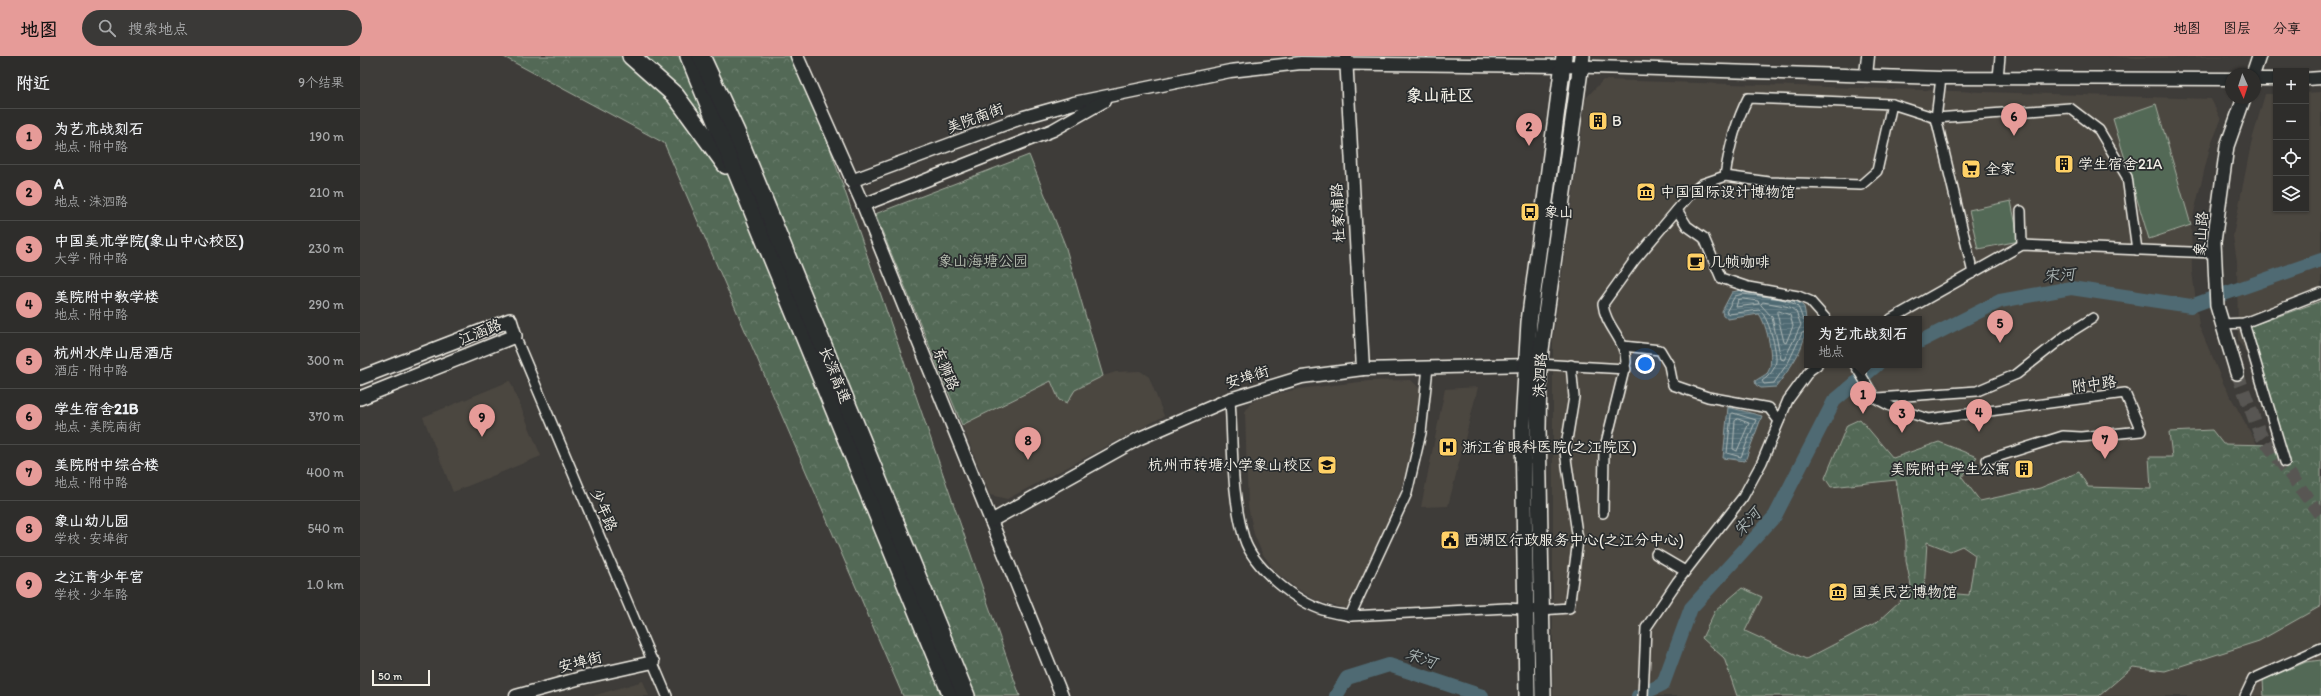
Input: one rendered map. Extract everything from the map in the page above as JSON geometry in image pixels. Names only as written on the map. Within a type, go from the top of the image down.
[{"type":"highway","points":[[631,56],[646,67],[675,95],[702,130],[746,193]]},
{"type":"highway","name":"长深高速","points":[[689,56],[952,696]]},
{"type":"highway","name":"长深高速","points":[[701,56],[736,132],[966,696]]},
{"type":"highway","points":[[713,56],[736,132]]},
{"type":"main road","points":[[2255,68],[2259,56]]},
{"type":"main road","name":"洙泗路","points":[[1543,696],[1538,428],[1533,365],[1542,211],[1563,61]]},
{"type":"main road","name":"洙泗路","points":[[1527,696],[1522,425],[1533,365],[1581,62]]},
{"type":"main road","name":"象山路","points":[[2236,373],[2217,306],[2214,242],[2227,146],[2242,104]]},
{"type":"main road","name":"江涵路","points":[[360,378],[510,320],[515,336],[360,398]]},
{"type":"street","name":"东狮路","points":[[798,56],[863,205],[1062,696]]},
{"type":"street","points":[[1866,75],[1868,56]]},
{"type":"street","points":[[1998,78],[2000,56]]},
{"type":"street","name":"美院南街","points":[[852,181],[1024,117],[1230,71],[1346,59],[1563,61],[1941,78],[2225,79]]},
{"type":"street","name":"杜家浦路","points":[[1346,59],[1363,369]]},
{"type":"street","points":[[1941,78],[1936,118],[1973,273]]},
{"type":"street","points":[[2309,78],[2321,78]]},
{"type":"street","points":[[2261,79],[2273,79]]},
{"type":"street","name":"美院南街","points":[[863,205],[1053,130],[1113,96]]},
{"type":"street","points":[[1725,176],[1729,143],[1736,132],[1737,119],[1748,98],[1892,104],[1936,118],[2070,108],[2099,130],[2126,177],[2138,250]]},
{"type":"street","points":[[1603,513],[1604,451],[1626,369],[1626,356],[1623,346],[1608,321],[1603,304],[1634,261],[1692,192],[1702,184],[1725,176],[1769,182],[1862,185],[1877,171],[1892,104]]},
{"type":"street","points":[[1677,210],[1687,226],[1704,238],[1721,278],[1748,287],[1798,296],[1810,301],[1823,316]]},
{"type":"street","points":[[2021,211],[2022,245]]},
{"type":"street","points":[[1896,316],[2022,245],[2214,253]]},
{"type":"street","points":[[2222,324],[2244,323],[2321,293]]},
{"type":"street","points":[[1857,368],[1875,398],[1901,398],[1977,391],[2017,374],[2069,333],[2093,318]]},
{"type":"street","points":[[2244,323],[2285,462]]},
{"type":"street","name":"少年路","points":[[515,336],[667,696]]},
{"type":"street","points":[[1623,346],[1660,350],[1669,365],[1673,385],[1708,397],[1769,408],[1779,420]]},
{"type":"street","points":[[1533,365],[1571,365],[1626,369]]},
{"type":"street","name":"安埠街","points":[[991,521],[1140,438],[1230,398],[1302,377],[1363,369],[1428,366],[1533,365]]},
{"type":"street","points":[[1230,398],[1236,503],[1244,540],[1254,558],[1275,580],[1299,599],[1325,611],[1350,616],[1507,608],[1526,611],[1568,608],[1578,540],[1565,452],[1574,397],[1571,365]]},
{"type":"street","points":[[1350,616],[1407,493],[1421,433],[1428,366]]},
{"type":"street","points":[[1644,696],[1643,667],[1646,628],[1685,571],[1743,497],[1762,462],[1788,400],[1813,368]]},
{"type":"street","name":"附中路","points":[[1875,398],[1894,408],[1929,419],[2126,393],[2141,431],[2081,437],[2063,436],[1987,460]]},
{"type":"street","points":[[1656,554],[1685,571]]},
{"type":"street","points":[[2245,696],[2253,679],[2321,648]]},
{"type":"street","name":"安埠街","points":[[516,696],[581,678],[653,662]]},
{"type":"shaded area","points":[[2108,56],[2243,56],[2137,58]]},
{"type":"shaded area","points":[[1603,80],[2211,99],[2221,120],[2210,147],[2191,225],[2192,271],[2199,326],[2223,383],[2278,482],[2321,544],[2321,696],[1553,696],[1553,339],[1586,98]]},
{"type":"shaded area","points":[[2321,92],[2321,388],[2279,404],[2238,340],[2237,261],[2233,236],[2251,144],[2265,94],[2273,94],[2273,212],[2309,212],[2309,93]]},
{"type":"shaded area","points":[[1140,371],[1149,377],[1164,416],[1007,499],[990,495],[962,425],[1052,381],[1059,400],[1067,403],[1075,390],[1103,376],[1116,372]]},
{"type":"shaded area","name":"杭州市转塘小学象山校区","points":[[1411,380],[1421,390],[1417,435],[1399,495],[1389,522],[1348,609],[1317,601],[1296,588],[1276,572],[1262,553],[1254,534],[1248,506],[1245,412],[1250,404],[1260,397],[1299,389],[1369,381]]},
{"type":"shaded area","points":[[510,381],[541,456],[453,492],[423,417]]},
{"type":"shaded area","name":"浙江省眼科医院(之江院区)","points":[[1478,387],[1448,506],[1421,507],[1445,389]]},
{"type":"shaded area","points":[[643,681],[649,696],[593,696]]},
{"type":"green space","points":[[502,56],[798,56],[1020,696],[903,696],[664,143]]},
{"type":"green space","points":[[2156,104],[2191,225],[2149,239],[2113,119]]},
{"type":"green space","name":"象山海塘公园","points":[[1029,155],[1065,245],[1103,376],[1075,390],[1067,403],[1059,400],[1051,381],[962,425],[875,214]]},
{"type":"green space","points":[[2011,201],[2019,241],[1978,249],[1969,210]]},
{"type":"green space","points":[[2321,301],[2321,606],[2259,641],[2165,671],[2133,667],[2099,696],[1737,696],[1724,658],[1702,638],[1715,611],[1742,588],[1762,597],[1745,631],[1806,659],[1877,622],[1912,590],[1906,561],[1906,541],[1896,480],[1831,487],[1825,478],[1847,425],[1860,419],[1893,458],[1939,442],[1977,457],[1962,477],[1980,501],[2040,488],[2079,472],[2088,487],[2151,489],[2149,457],[2172,457],[2169,432],[2212,430],[2223,444],[2274,445],[2248,327]],"holes":[[[1927,542],[1950,551],[1962,546],[1975,555],[1969,595],[1924,591]]]},
{"type":"green space","points":[[2321,660],[2321,696],[2264,696],[2263,680],[2306,662]]},
{"type":"water","points":[[1742,290],[1794,298],[1804,307],[1806,316],[1804,316],[1804,340],[1790,368],[1776,387],[1761,388],[1756,385],[1755,381],[1768,372],[1771,359],[1765,326],[1759,314],[1728,319],[1723,316],[1722,311],[1732,292]]},
{"type":"water","points":[[1728,407],[1762,416],[1745,461],[1723,458]]},
{"type":"waterway","name":"宋河","points":[[2224,294],[2321,260]]},
{"type":"waterway","name":"宋河","points":[[1922,340],[2000,301],[2071,288],[2191,306],[2210,299]]},
{"type":"waterway","name":"宋河","points":[[1638,696],[1663,684],[1691,608],[1775,516],[1834,401],[1873,368]]},
{"type":"waterway","name":"宋河","points":[[1336,696],[1347,678],[1389,665],[1482,696]]},
{"type":"tunnel","points":[[2237,373],[2260,434],[2321,516]]},
{"type":"place","name":"B","points":[[1598,121]]},
{"type":"place","name":"学生宿舍21B","points":[[2014,136]]},
{"type":"place","name":"A","points":[[1529,146]]},
{"type":"place","name":"学生宿舍21A","points":[[2064,164]]},
{"type":"place","name":"全家","points":[[1971,169]]},
{"type":"place","name":"中国国际设计博物馆","points":[[1646,192]]},
{"type":"place","name":"象山","points":[[1530,212]]},
{"type":"place","name":"几帧咖啡","points":[[1696,262]]},
{"type":"place","name":"杭州水岸山居酒店","points":[[2000,343]]},
{"type":"place","name":"为艺术战刻石","points":[[1863,414]]},
{"type":"place","name":"美院附中教学楼","points":[[1979,432]]},
{"type":"place","name":"中国美术学院(象山中心校区)","points":[[1902,433]]},
{"type":"place","name":"之江青少年宫","points":[[482,437]]},
{"type":"place","name":"浙江省眼科医院(之江院区)","points":[[1448,447]]},
{"type":"place","name":"美院附中综合楼","points":[[2105,459]]},
{"type":"place","name":"象山幼儿园","points":[[1028,460]]},
{"type":"place","name":"杭州市转塘小学象山校区","points":[[1327,465]]},
{"type":"place","name":"美院附中学生公寓","points":[[2024,469]]},
{"type":"place","name":"西湖区行政服务中心(之江分中心)","points":[[1450,540]]},
{"type":"place","name":"国美民艺博物馆","points":[[1838,592]]},
{"type":"district","name":"象山社区","points":[[1440,95]]}]
